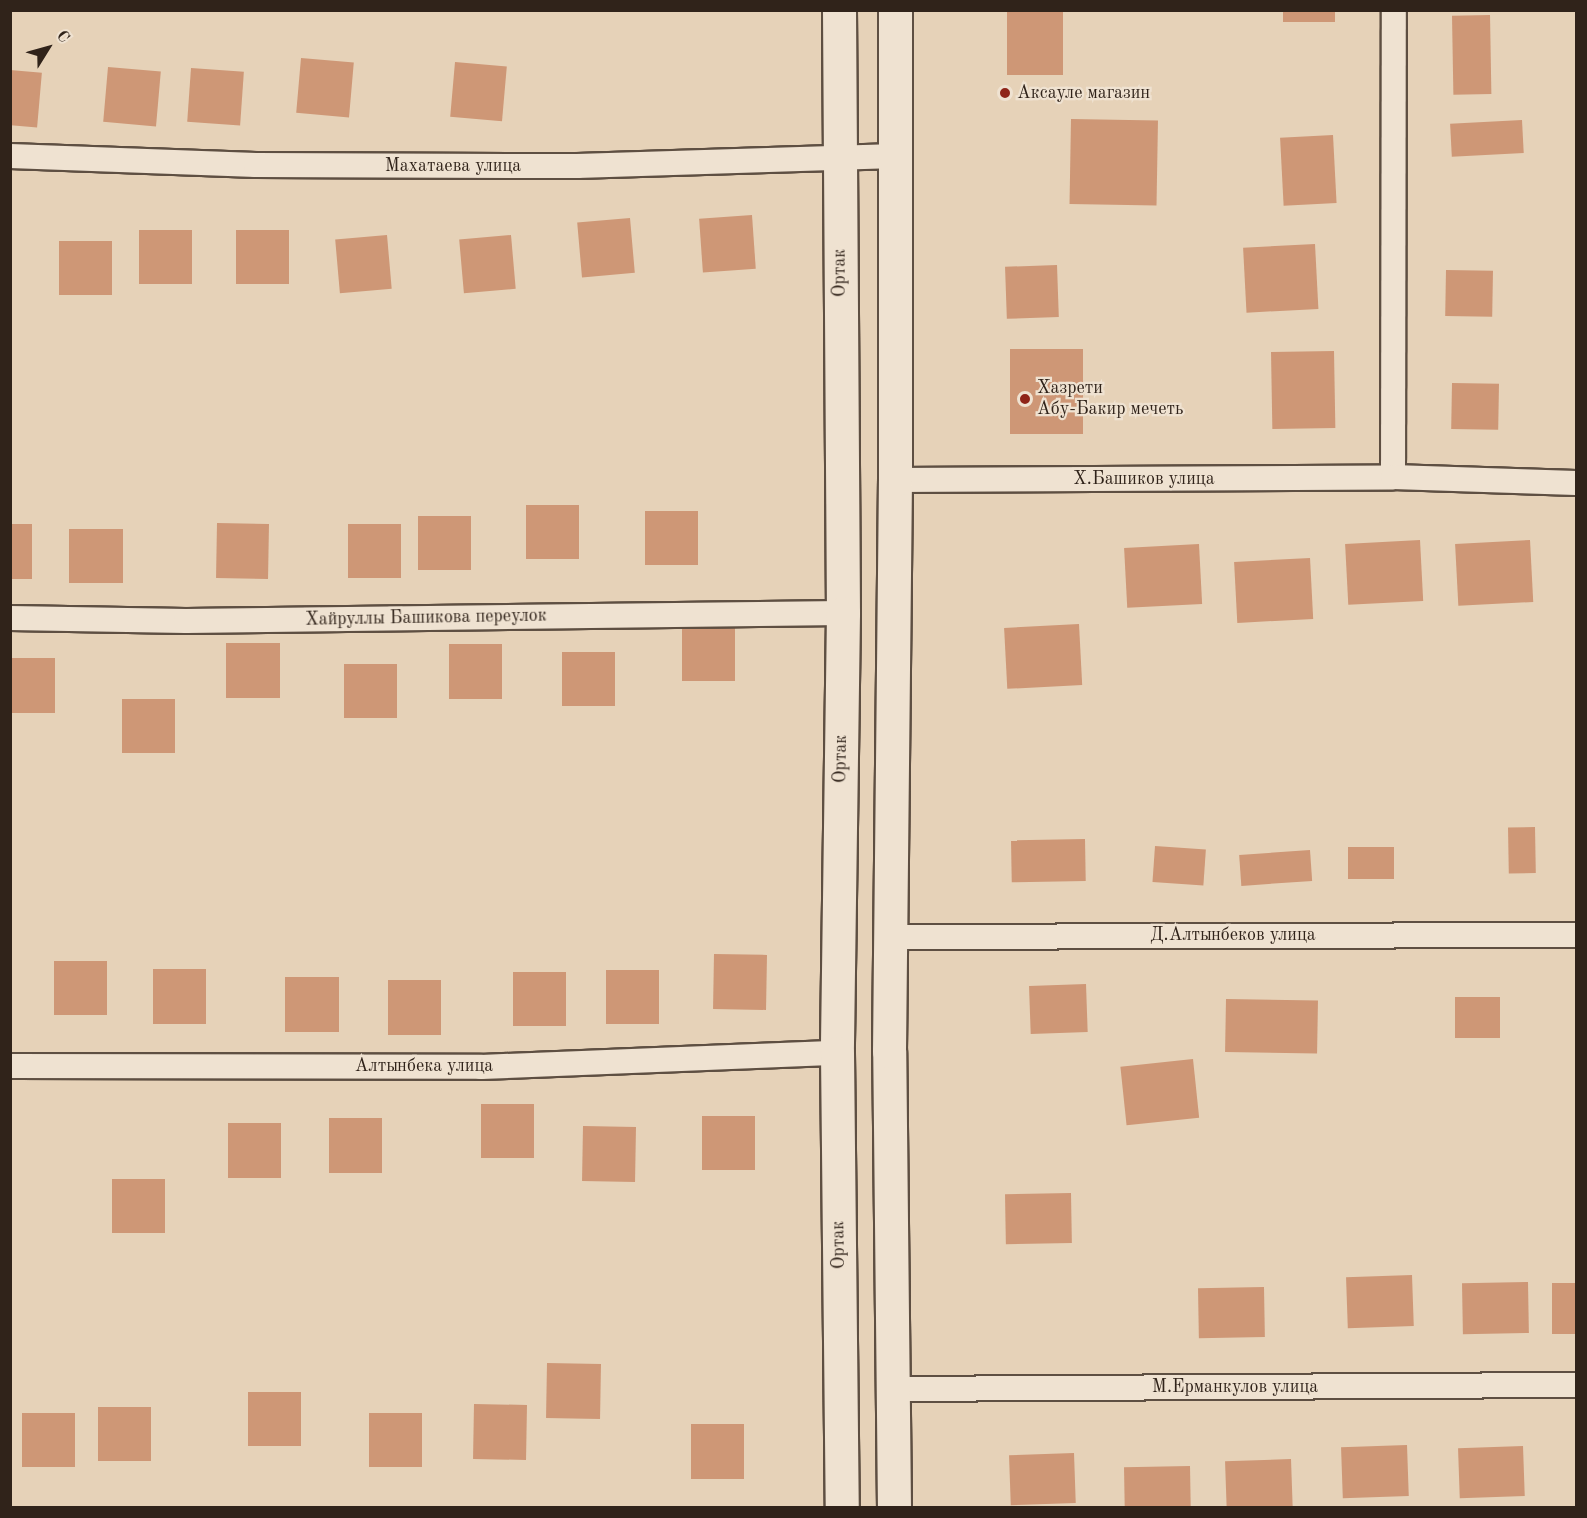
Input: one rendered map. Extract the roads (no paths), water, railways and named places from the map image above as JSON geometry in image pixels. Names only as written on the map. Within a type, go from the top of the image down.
[{"type":"street","name":"Ортак","points":[[839,10],[843,613],[837,1053],[840,1508]]},
{"type":"street","points":[[894,1508],[890,937],[895,480],[895,10]]},
{"type":"street","points":[[1393,477],[1394,10]]},
{"type":"street","name":"Махатаева улица","points":[[10,156],[256,165],[577,166],[896,156]]},
{"type":"street","name":"Х.Башиков улица","points":[[895,480],[1393,477],[1576,483]]},
{"type":"street","name":"Хайруллы Башикова переулок","points":[[10,618],[186,621],[843,613]]},
{"type":"street","name":"Д.Алтынбеков улица","points":[[890,937],[1576,935]]},
{"type":"street","name":"Алтынбека улица","points":[[10,1066],[481,1066],[837,1053]]},
{"type":"street","name":"М.Ерманкулов улица","points":[[893,1389],[1576,1385]]},
{"type":"place","name":"Аксауле магазин","points":[[1005,93]]},
{"type":"place","name":"Хазрети Абу-Бакир мечеть","points":[[1025,399]]}]
